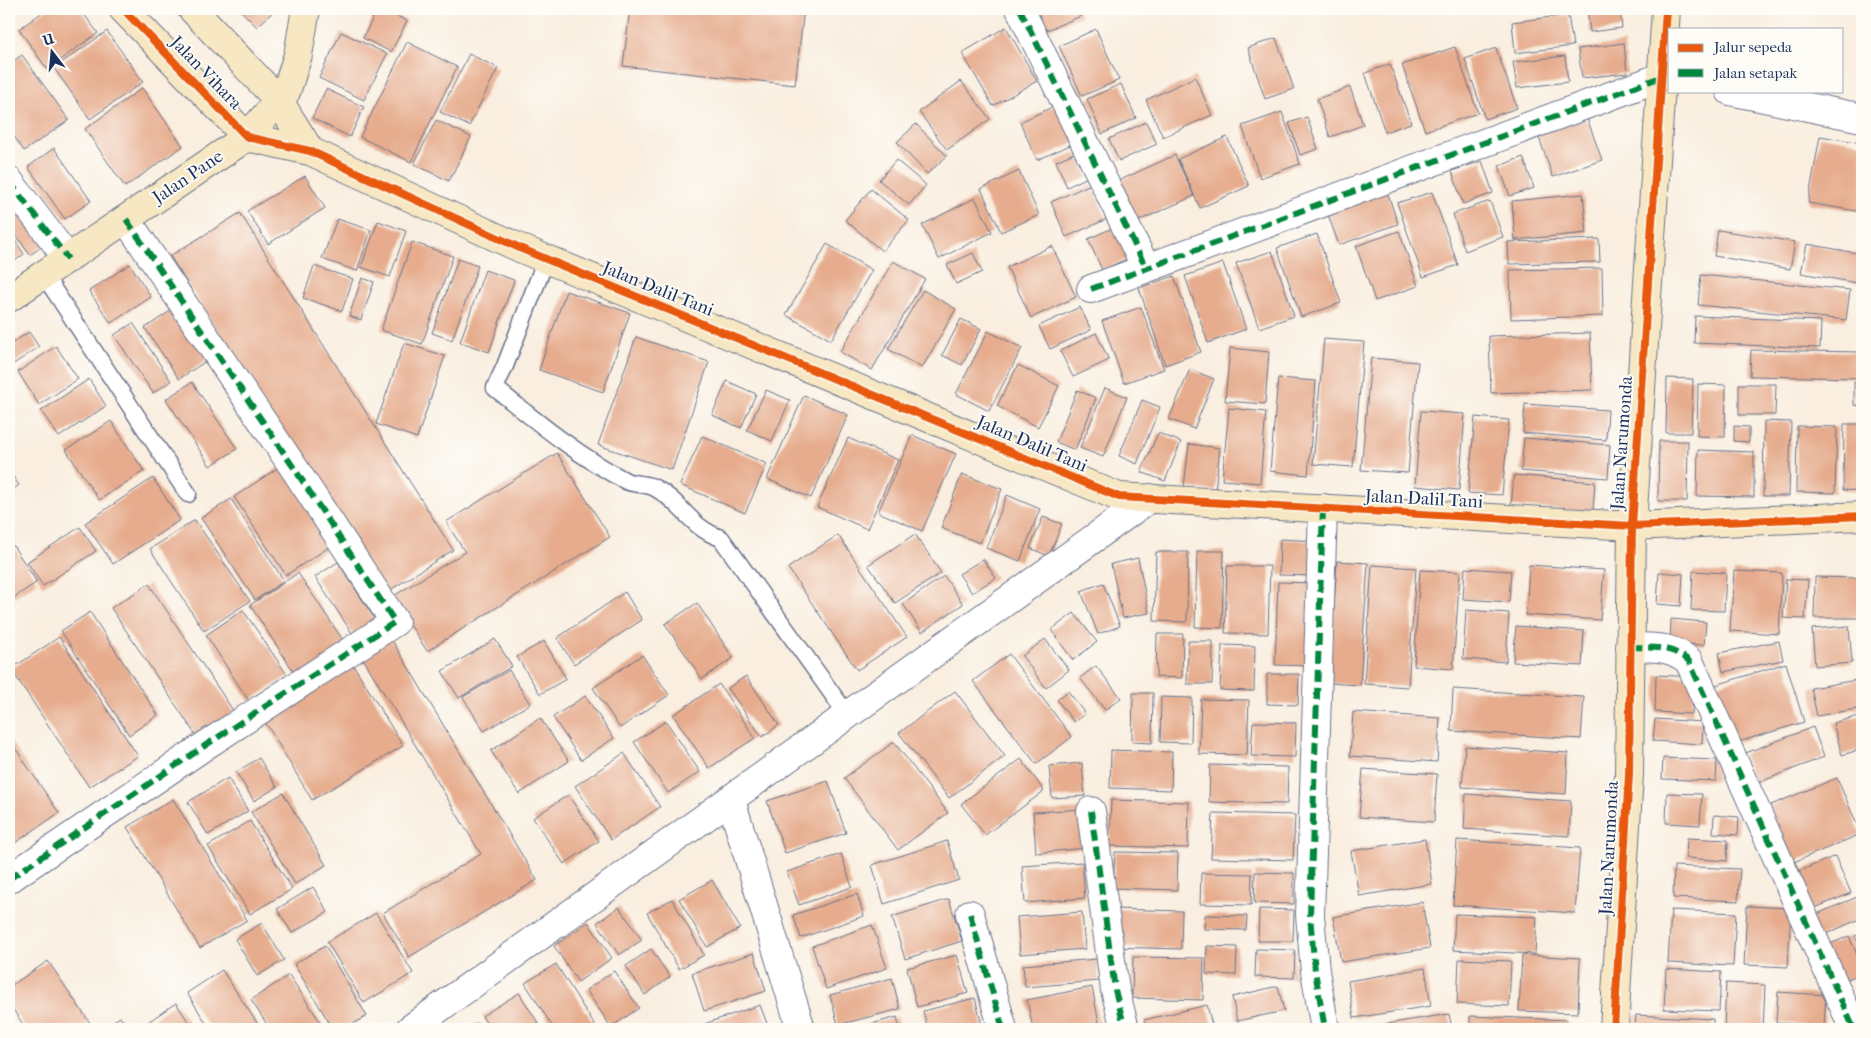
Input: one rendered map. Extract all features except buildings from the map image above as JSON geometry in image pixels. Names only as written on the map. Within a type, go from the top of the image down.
[{"type":"street","name":"Jalan Vihara","points":[[124,9],[247,137]]},
{"type":"street","name":"Jalan Vihara","points":[[192,9],[279,101]]},
{"type":"street","name":"Jalan Pane","points":[[9,298],[247,137],[286,92],[298,54],[306,9]]},
{"type":"street","points":[[1020,9],[1146,268]]},
{"type":"street","name":"Jalan Narumonda","points":[[1614,1029],[1629,774],[1632,526],[1666,78],[1666,9]]},
{"type":"street","points":[[1091,289],[1666,78]]},
{"type":"street","points":[[1735,92],[1862,118]]},
{"type":"street","points":[[279,101],[310,151]]},
{"type":"street","name":"Jalan Dalil Tani","points":[[247,137],[310,151],[546,259],[1119,496],[1632,526],[1862,516]]},
{"type":"street","points":[[9,182],[68,259]]},
{"type":"street","points":[[9,878],[206,744],[395,622],[126,219]]},
{"type":"street","points":[[410,1029],[1150,498]]},
{"type":"street","points":[[1323,508],[1310,934],[1325,1029]]},
{"type":"street","points":[[1630,647],[1667,649],[1677,652],[1689,661],[1854,1029]]},
{"type":"street","points":[[731,800],[801,1029]]},
{"type":"street","points":[[1091,811],[1116,990],[1125,1029]]},
{"type":"street","points":[[970,914],[1003,1029]]},
{"type":"lane","points":[[546,259],[495,388],[592,462],[628,482],[654,486],[669,497],[706,533],[721,538],[848,716]]},
{"type":"lane","points":[[44,275],[188,494]]},
{"type":"marked path","points":[[1020,9],[1146,268]]},
{"type":"marked path","points":[[1091,289],[1661,77]]},
{"type":"marked path","points":[[9,181],[68,259]]},
{"type":"marked path","points":[[9,879],[206,745],[395,622],[126,219]]},
{"type":"marked path","points":[[1323,508],[1310,915],[1315,971],[1325,1029]]},
{"type":"marked path","points":[[1630,647],[1668,650],[1689,661],[1854,1029]]},
{"type":"marked path","points":[[1091,811],[1115,990],[1125,1029]]},
{"type":"marked path","points":[[970,914],[1003,1029]]},
{"type":"cycle path","points":[[123,9],[247,137],[310,151],[522,249],[1119,497],[1632,526],[1862,516]]},
{"type":"cycle path","points":[[1614,1029],[1629,774],[1632,526],[1666,9]]}]
